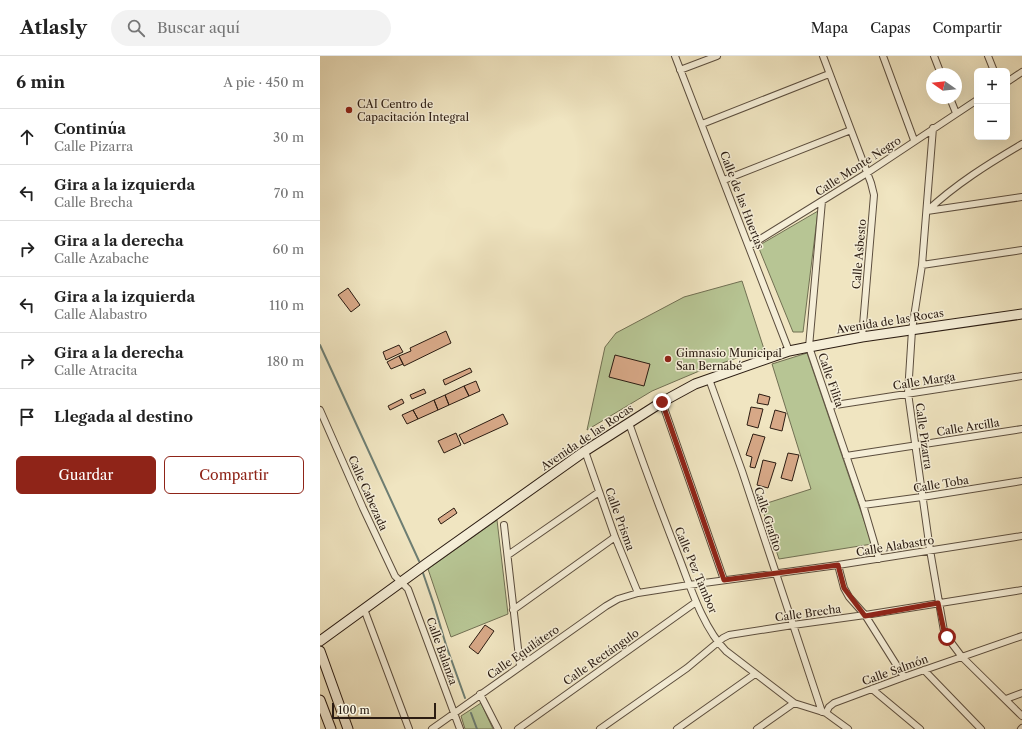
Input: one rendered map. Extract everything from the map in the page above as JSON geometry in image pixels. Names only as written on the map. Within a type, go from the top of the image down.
[{"type":"street","name":"Calle de las Huertas","points":[[675,56],[789,351]]},
{"type":"street","points":[[680,70],[716,56]]},
{"type":"street","name":"Calle Asbesto","points":[[823,56],[874,195],[862,337]]},
{"type":"street","points":[[883,56],[914,140]]},
{"type":"street","points":[[934,56],[939,68]]},
{"type":"street","points":[[988,56],[993,68]]},
{"type":"street","points":[[1010,80],[1022,72]]},
{"type":"street","points":[[702,124],[829,74]]},
{"type":"street","name":"Calle Monte Negro","points":[[749,246],[867,173],[914,140],[974,102]]},
{"type":"street","points":[[952,104],[956,113]]},
{"type":"street","name":"Calle Pizarra","points":[[933,128],[922,265],[912,330],[908,393],[922,498],[938,603],[944,631],[962,657],[1022,716]]},
{"type":"street","points":[[724,180],[851,130]]},
{"type":"street","points":[[927,211],[946,194],[982,168],[1022,144]]},
{"type":"street","points":[[927,211],[1022,197]]},
{"type":"street","name":"Calle Filita","points":[[822,201],[809,347],[830,406],[879,558]]},
{"type":"street","points":[[922,265],[1022,250]]},
{"type":"street","name":"Avenida de las Rocas","points":[[320,641],[425,564],[585,451],[662,402],[695,384],[789,351],[862,337],[1022,314]]},
{"type":"street","name":"Calle Marga","points":[[830,406],[1022,376]]},
{"type":"street","name":"Calle Grafito","points":[[709,379],[742,471],[824,713]]},
{"type":"street","points":[[662,402],[724,580]]},
{"type":"street","name":"Calle Cabezada","points":[[320,410],[395,576],[400,582]]},
{"type":"street","name":"Calle Pez Tambor","points":[[629,423],[689,585],[696,602],[718,643],[726,651],[794,704],[824,713],[845,727]]},
{"type":"street","name":"Calle Arcilla","points":[[846,456],[1022,429]]},
{"type":"street","name":"Calle Prisma","points":[[585,451],[615,537],[638,593]]},
{"type":"street","name":"Calle Toba","points":[[863,506],[922,498],[1022,481]]},
{"type":"street","points":[[508,555],[600,492]]},
{"type":"street","points":[[504,525],[520,666]]},
{"type":"street","name":"Calle Alabastro","points":[[629,595],[689,585],[838,565],[1022,536]]},
{"type":"street","points":[[513,610],[615,537]]},
{"type":"street","points":[[838,565],[844,588],[865,616],[904,677]]},
{"type":"street","name":"Calle Balanza","points":[[400,582],[408,589],[456,712],[460,729]]},
{"type":"street","name":"Calle Brecha","points":[[600,729],[686,668],[729,635],[865,616],[1022,590]]},
{"type":"street","name":"Calle Equilátero","points":[[432,729],[606,606],[629,595]]},
{"type":"street","name":"Calle Rectángulo","points":[[518,729],[696,602]]},
{"type":"street","points":[[364,609],[409,729]]},
{"type":"street","name":"Calle Salmón","points":[[824,713],[834,703],[1022,636]]},
{"type":"street","points":[[320,651],[348,729]]},
{"type":"street","points":[[924,670],[981,729]]},
{"type":"street","points":[[677,729],[756,674]]},
{"type":"street","points":[[872,689],[920,729]]},
{"type":"street","points":[[1006,699],[1022,693]]},
{"type":"street","points":[[480,694],[498,729]]},
{"type":"street","points":[[320,700],[331,729]]},
{"type":"street","points":[[757,729],[794,704]]},
{"type":"street","points":[[837,729],[845,727]]},
{"type":"green space","points":[[818,211],[803,332],[793,332],[758,246]]},
{"type":"green space","name":"Gimnasio Municipal San Bernabé","points":[[742,281],[764,349],[704,369],[652,391],[587,430],[605,347],[616,333],[684,297]]},
{"type":"green space","points":[[807,353],[872,544],[779,559],[761,505],[811,489],[772,364]]},
{"type":"green space","points":[[497,520],[508,614],[451,637],[428,569]]},
{"type":"green space","points":[[481,703],[493,729],[465,729],[461,716]]},
{"type":"building","points":[[348,288],[360,305],[351,312],[338,295]]},
{"type":"building","points":[[446,331],[451,343],[404,366],[399,356],[411,351],[410,348]]},
{"type":"building","points":[[399,345],[403,352],[386,360],[383,352]]},
{"type":"building","points":[[615,355],[650,364],[644,386],[609,377]]},
{"type":"building","points":[[399,356],[403,364],[391,369],[387,362]]},
{"type":"building","points":[[470,368],[472,372],[445,385],[443,380]]},
{"type":"building","points":[[476,381],[480,391],[469,396],[464,386]]},
{"type":"building","points":[[464,386],[469,396],[449,405],[445,395]]},
{"type":"building","points":[[424,389],[426,393],[412,399],[410,395]]},
{"type":"building","points":[[759,394],[770,397],[768,405],[757,403]]},
{"type":"building","points":[[445,395],[449,405],[438,410],[434,400]]},
{"type":"building","points":[[402,399],[404,403],[390,410],[388,406]]},
{"type":"building","points":[[434,400],[438,410],[418,419],[413,410]]},
{"type":"building","points":[[751,407],[763,409],[758,428],[747,425]]},
{"type":"building","points":[[413,410],[418,419],[407,424],[402,415]]},
{"type":"building","points":[[775,410],[786,413],[782,431],[770,428]]},
{"type":"building","points":[[503,414],[508,424],[464,444],[459,435]]},
{"type":"building","points":[[456,433],[461,445],[444,453],[438,441]]},
{"type":"building","points":[[753,434],[765,437],[755,468],[750,467],[752,457],[746,455]]},
{"type":"building","points":[[788,453],[799,455],[792,481],[781,478]]},
{"type":"building","points":[[763,460],[776,463],[768,488],[757,485]]},
{"type":"building","points":[[454,508],[457,513],[441,524],[438,519]]},
{"type":"building","points":[[485,625],[494,631],[478,654],[469,647]]},
{"type":"waterway","points":[[320,345],[419,561]]},
{"type":"waterway","points":[[423,573],[465,698]]},
{"type":"waterway","points":[[471,713],[477,729]]},
{"type":"place","name":"CAI Centro de Capacitación Integral","points":[[349,110]]},
{"type":"place","name":"Gimnasio Municipal San Bernabé","points":[[668,359]]},
{"type":"route","points":[[662,402],[724,580],[838,565],[844,588],[865,616],[938,603],[944,631],[947,637]]}]
